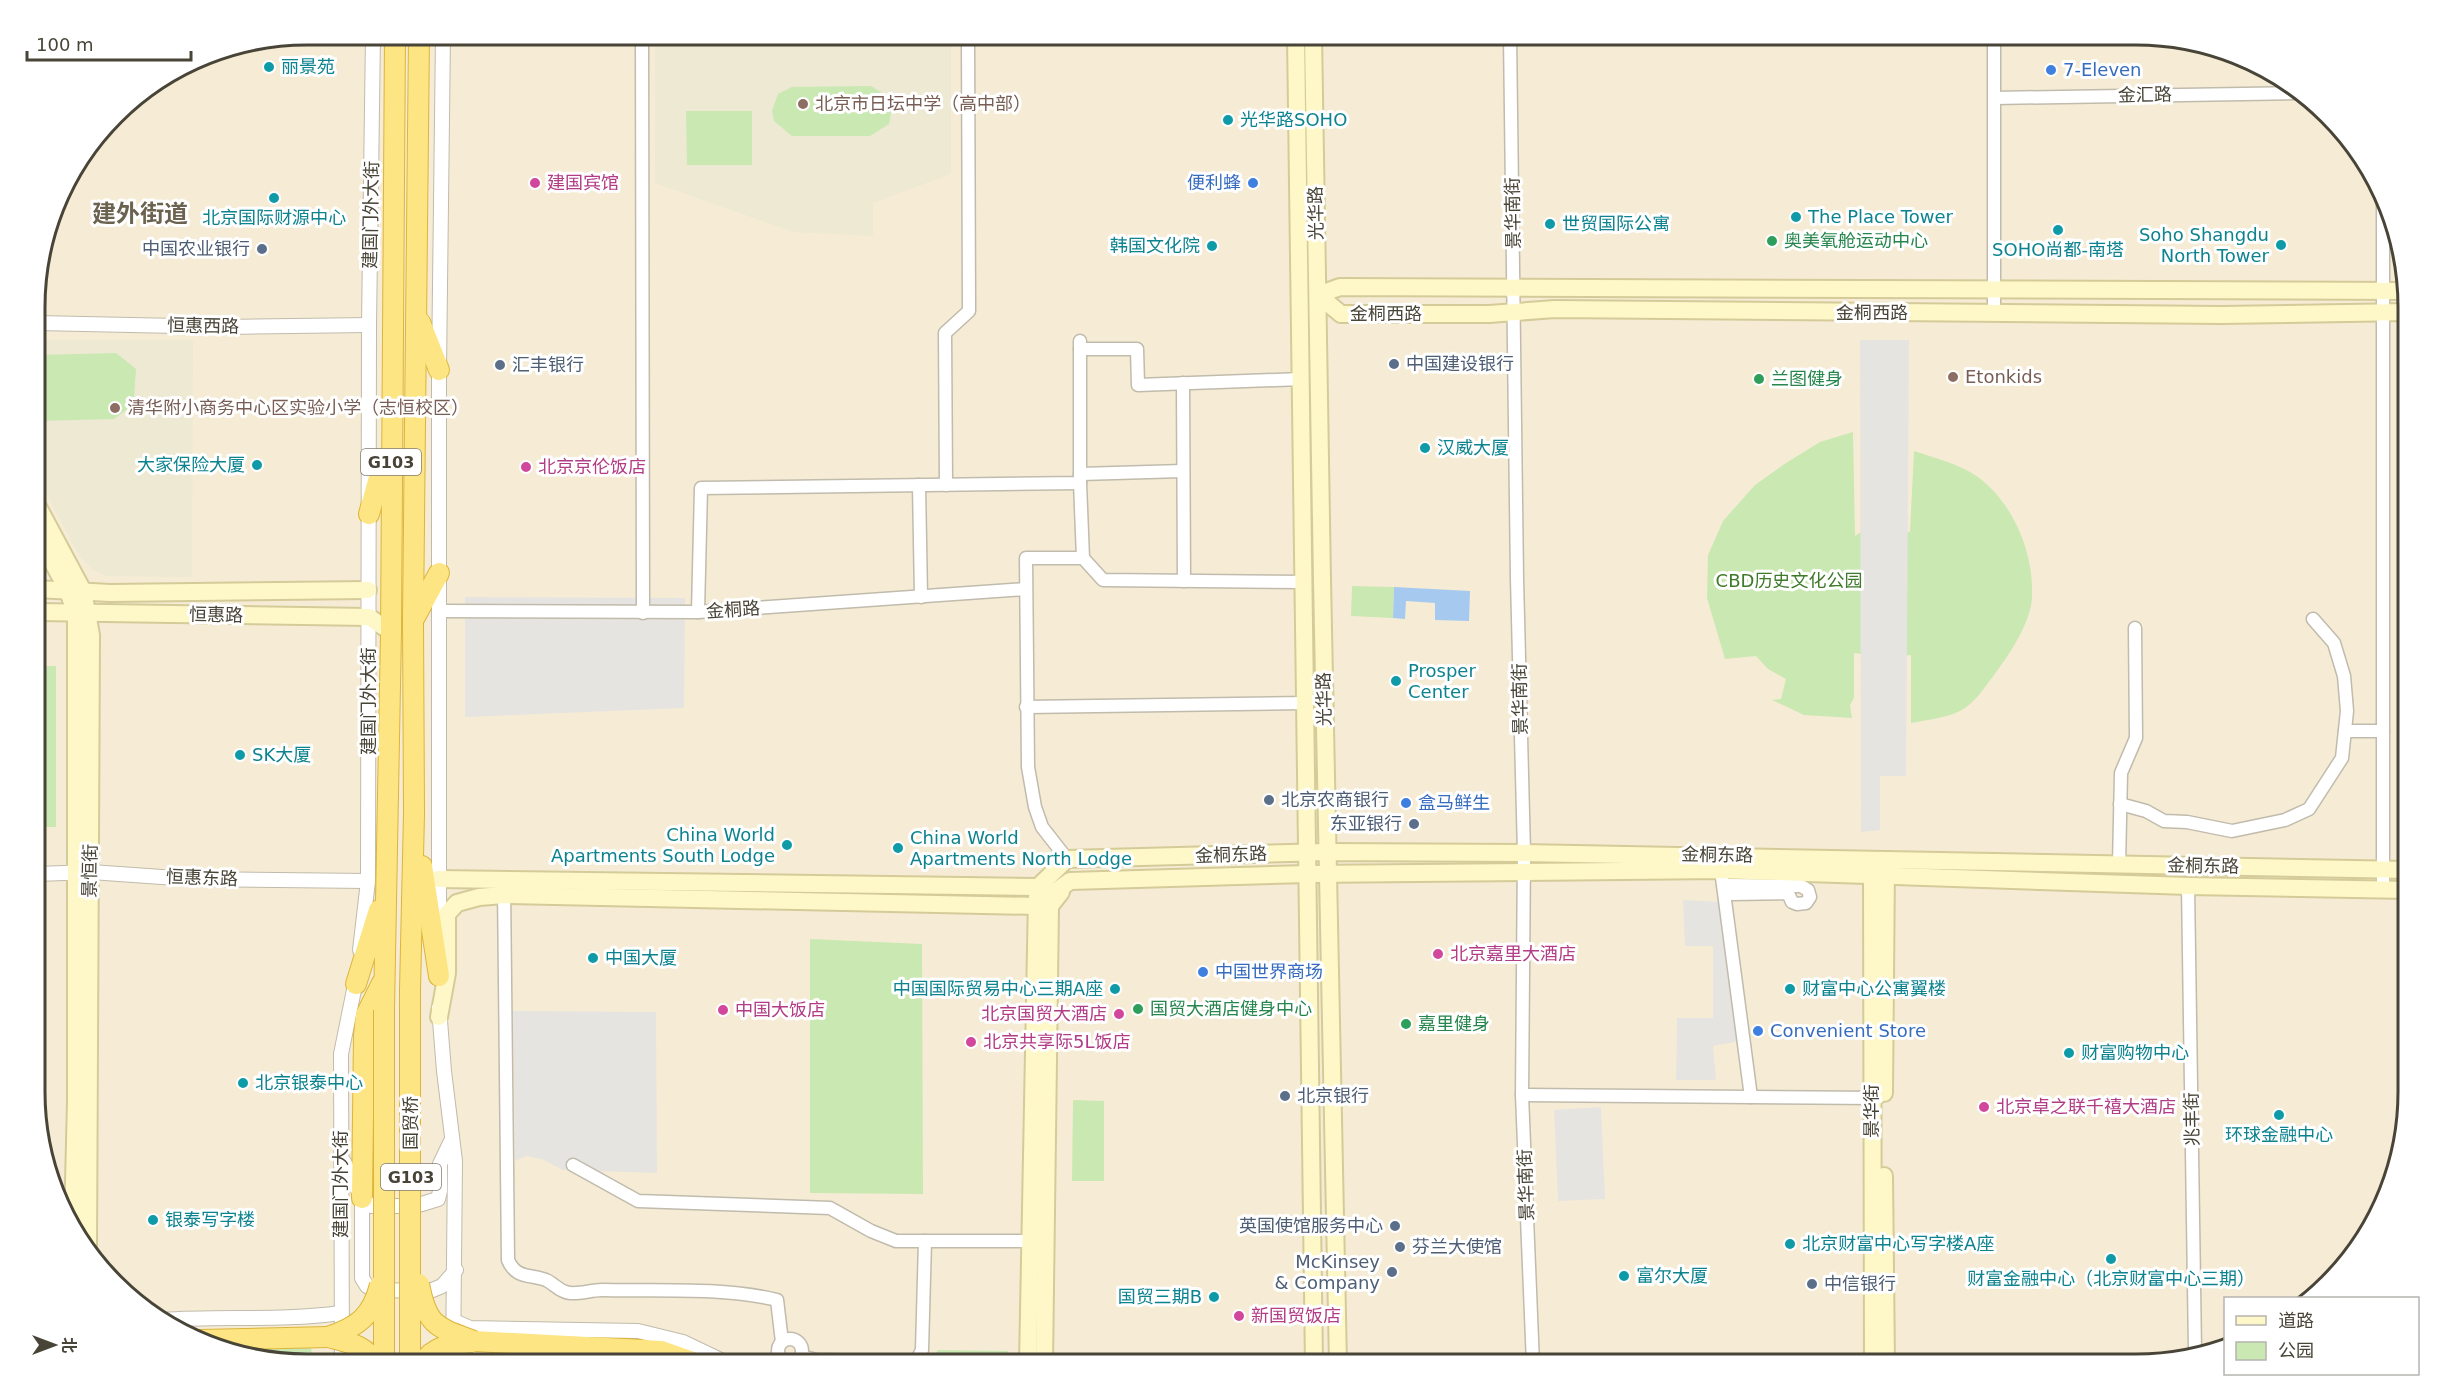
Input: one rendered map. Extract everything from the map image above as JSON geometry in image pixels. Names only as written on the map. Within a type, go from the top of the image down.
[{"type":"highway","name":"建国门外大街","points":[[384,1010],[391,632],[395,45]]},
{"type":"highway","name":"G103","points":[[414,814],[413,619],[419,45]]},
{"type":"highway","points":[[416,311],[439,370]]},
{"type":"highway","points":[[369,514],[391,434]]},
{"type":"highway","points":[[413,619],[439,573]]},
{"type":"highway","points":[[414,814],[439,976]]},
{"type":"highway","name":"国贸桥","points":[[410,1354],[412,1248],[410,990],[414,814]]},
{"type":"highway","points":[[356,984],[386,890]]},
{"type":"highway","points":[[362,1198],[366,1015],[384,978]]},
{"type":"highway","name":"国贸桥","points":[[384,1010],[384,1354]]},
{"type":"highway","points":[[412,1248],[425,1312],[442,1328],[474,1341]]},
{"type":"highway","points":[[328,1337],[349,1329],[367,1317],[378,1292],[384,1266]]},
{"type":"highway","points":[[222,1339],[328,1337],[359,1346],[368,1354]]},
{"type":"highway","points":[[430,1354],[445,1345],[474,1341],[635,1348],[670,1354]]},
{"type":"highway","points":[[635,1348],[646,1354]]},
{"type":"main road","name":"光华路","points":[[1296,45],[1314,1354]]},
{"type":"main road","name":"光华路","points":[[1313,45],[1338,1354]]},
{"type":"main road","name":"金桐西路","points":[[1318,295],[1340,287],[2397,291]]},
{"type":"main road","name":"金桐西路","points":[[1318,295],[1341,314],[1577,309],[2221,315],[2398,312]]},
{"type":"main road","name":"景恒街","points":[[45,523],[75,591],[82,614],[88,1236]]},
{"type":"main road","name":"景恒街","points":[[45,545],[75,591]]},
{"type":"main road","name":"恒惠路","points":[[45,589],[110,593],[368,590]]},
{"type":"main road","points":[[231,615],[326,612],[334,606],[334,590]]},
{"type":"main road","name":"恒惠路","points":[[45,612],[369,617]]},
{"type":"main road","points":[[369,617],[391,632]]},
{"type":"main road","name":"金桐东路","points":[[1067,859],[1308,852],[1524,853],[1879,867],[2188,886],[2398,890]]},
{"type":"main road","points":[[1044,1354],[1050,906],[1070,881],[1067,859]]},
{"type":"main road","points":[[1028,1354],[1036,906],[1038,887],[1067,859]]},
{"type":"main road","name":"金桐东路","points":[[1070,881],[1308,874],[1524,872],[1727,880],[1879,867],[2120,865],[2398,870]]},
{"type":"main road","name":"景华街","points":[[1873,1354],[1879,867]]},
{"type":"main road","name":"景恒街","points":[[73,1211],[83,872]]},
{"type":"main road","points":[[438,879],[504,887],[1036,906],[1070,881]]},
{"type":"main road","points":[[440,1017],[447,973],[447,914],[457,903],[504,887],[1038,887]]},
{"type":"main road","name":"景华街","points":[[1878,1095],[1886,1354]]},
{"type":"street","name":"建国门外大街","points":[[342,1354],[341,1054],[356,984],[368,882],[369,325],[373,45]]},
{"type":"street","points":[[443,45],[439,370],[438,879],[440,1017],[455,1161],[456,1270],[453,1354]]},
{"type":"street","points":[[642,45],[643,613]]},
{"type":"street","points":[[946,485],[945,333],[969,311],[968,45]]},
{"type":"street","name":"景华南街","points":[[1510,45],[1517,579],[1524,853],[1522,1092],[1533,1354]]},
{"type":"street","points":[[1994,45],[1994,314]]},
{"type":"street","name":"金汇路","points":[[1995,98],[2288,93]]},
{"type":"street","points":[[2382,890],[2384,222]]},
{"type":"street","name":"恒惠西路","points":[[45,323],[225,327],[369,325]]},
{"type":"street","points":[[1301,379],[1138,385],[1137,349],[1080,345],[1080,478],[1083,558],[1103,580],[1304,582]]},
{"type":"street","points":[[1183,383],[1184,581]]},
{"type":"street","points":[[698,612],[701,488],[946,485],[1183,471]]},
{"type":"street","points":[[919,485],[921,597]]},
{"type":"street","points":[[1067,859],[1042,827],[1035,807],[1028,767],[1026,558],[1083,558]]},
{"type":"street","name":"金桐路","points":[[439,611],[698,612],[1026,589]]},
{"type":"street","points":[[2120,804],[2146,811],[2164,821],[2187,822],[2232,831],[2285,820],[2309,809],[2342,758],[2347,711],[2344,676],[2334,643],[2313,619]]},
{"type":"street","points":[[2120,865],[2121,773],[2136,738],[2135,628]]},
{"type":"street","points":[[1026,706],[1305,704]]},
{"type":"street","points":[[2345,731],[2383,731]]},
{"type":"street","name":"恒惠东路","points":[[45,874],[83,872],[190,879],[368,882]]},
{"type":"street","points":[[1727,880],[1801,886],[1808,890],[1810,897],[1806,903],[1797,904],[1792,902],[1788,893],[1727,880]]},
{"type":"street","points":[[1727,880],[1752,1094]]},
{"type":"street","points":[[1727,880],[1752,1094]]},
{"type":"street","name":"兆丰街","points":[[2188,886],[2195,1347]]},
{"type":"street","points":[[504,887],[508,1260],[511,1267],[523,1276],[546,1280],[560,1291],[571,1293],[596,1290],[675,1291],[755,1295],[777,1300],[782,1342],[779,1354]]},
{"type":"street","points":[[1522,1092],[1878,1095]]},
{"type":"street","points":[[342,1157],[362,1198],[371,1206],[415,1206],[438,1199],[440,1164],[452,1139]]},
{"type":"street","points":[[573,1165],[638,1201],[830,1208],[871,1231],[896,1241],[1030,1241]]},
{"type":"street","points":[[362,1198],[362,1278],[367,1286],[374,1290],[430,1291],[442,1286],[456,1270]]},
{"type":"street","points":[[920,1354],[922,1350],[925,1240]]},
{"type":"street","points":[[176,1319],[312,1317],[341,1313]]},
{"type":"street","points":[[454,1321],[470,1328],[638,1331],[683,1342],[708,1354]]},
{"type":"street","points":[[782,1342],[790,1338],[798,1341],[802,1348],[801,1354]]},
{"type":"shaded area","points":[[307,45],[2136,45],[2170,47],[2204,54],[2236,65],[2267,80],[2309,110],[2333,134],[2354,161],[2371,191],[2384,223],[2396,273],[2398,307],[2398,1092],[2396,1126],[2389,1160],[2378,1192],[2363,1223],[2333,1265],[2300,1297],[2224,1297],[2224,1338],[2170,1352],[2136,1354],[307,1354],[273,1352],[239,1345],[207,1334],[176,1319],[134,1289],[110,1265],[89,1238],[72,1208],[59,1176],[47,1126],[45,1092],[45,307],[47,273],[59,223],[80,176],[99,147],[134,110],[161,89],[191,72],[239,54],[273,47]]},
{"type":"shaded area","name":"北京市日坛中学（高中部）","points":[[655,45],[951,45],[951,174],[873,203],[873,236],[793,232],[655,183]]},
{"type":"shaded area","name":"清华附小商务中心区实验小学（志恒校区）","points":[[45,340],[193,340],[192,577],[106,576],[93,570],[80,557],[45,492]]},
{"type":"shaded area","points":[[1860,340],[1909,340],[1906,776],[1880,776],[1880,830],[1861,832]]},
{"type":"shaded area","points":[[465,597],[685,598],[684,708],[465,717]]},
{"type":"shaded area","points":[[1683,900],[1721,902],[1740,1041],[1713,1046],[1716,1080],[1676,1080],[1677,1018],[1713,1018],[1713,946],[1685,946]]},
{"type":"shaded area","points":[[513,1011],[656,1012],[657,1173],[563,1170],[542,1159],[526,1156],[515,1161]]},
{"type":"shaded area","points":[[1601,1107],[1605,1199],[1558,1201],[1554,1110]]},
{"type":"green space","points":[[871,86],[883,93],[891,105],[891,110],[889,124],[870,136],[792,136],[774,121],[772,111],[778,94],[792,87]]},
{"type":"green space","points":[[686,111],[752,111],[752,165],[687,165]]},
{"type":"green space","points":[[116,353],[136,369],[134,399],[126,410],[114,419],[45,421],[45,355]]},
{"type":"green space","name":"CBD历史文化公园","points":[[1853,432],[1855,536],[1868,527],[1889,527],[1910,532],[1914,451],[1955,465],[1978,477],[2002,501],[2019,531],[2032,580],[2031,607],[2028,617],[2006,658],[1983,690],[1960,711],[1911,723],[1911,655],[1887,658],[1854,653],[1854,698],[1850,705],[1852,718],[1804,715],[1772,700],[1781,699],[1786,679],[1768,669],[1756,656],[1725,659],[1707,598],[1708,555],[1723,521],[1755,485],[1786,463],[1820,442]]},
{"type":"green space","points":[[1352,586],[1394,587],[1393,618],[1351,616]]},
{"type":"green space","points":[[45,666],[56,666],[56,827],[45,827]]},
{"type":"green space","points":[[810,939],[922,944],[923,1194],[810,1193]]},
{"type":"green space","points":[[1073,1100],[1104,1101],[1104,1181],[1072,1181]]},
{"type":"green space","points":[[240,1345],[311,1346],[312,1354],[307,1354],[273,1352]]},
{"type":"green space","points":[[938,1350],[1008,1351],[1008,1354],[935,1354]]},
{"type":"water","points":[[1394,587],[1470,591],[1469,621],[1435,620],[1435,603],[1406,601],[1405,619],[1393,618]]},
{"type":"place","name":"丽景苑","points":[[269,67]]},
{"type":"place","name":"7-Eleven","points":[[2051,70]]},
{"type":"place","name":"北京市日坛中学（高中部）","points":[[803,104]]},
{"type":"place","name":"光华路SOHO","points":[[1228,120]]},
{"type":"place","name":"建国宾馆","points":[[535,183]]},
{"type":"place","name":"便利蜂","points":[[1253,183]]},
{"type":"place","name":"北京国际财源中心","points":[[274,198]]},
{"type":"place","name":"The Place Tower","points":[[1796,217]]},
{"type":"place","name":"世贸国际公寓","points":[[1550,224]]},
{"type":"place","name":"SOHO尚都-南塔","points":[[2058,230]]},
{"type":"place","name":"奥美氧舱运动中心","points":[[1772,241]]},
{"type":"place","name":"Soho Shangdu North Tower","points":[[2281,245]]},
{"type":"place","name":"韩国文化院","points":[[1212,246]]},
{"type":"place","name":"中国农业银行","points":[[262,249]]},
{"type":"place","name":"中国建设银行","points":[[1394,364]]},
{"type":"place","name":"汇丰银行","points":[[500,365]]},
{"type":"place","name":"Etonkids","points":[[1953,377]]},
{"type":"place","name":"兰图健身","points":[[1759,379]]},
{"type":"place","name":"清华附小商务中心区实验小学（志恒校区）","points":[[115,408]]},
{"type":"place","name":"汉威大厦","points":[[1425,448]]},
{"type":"place","name":"大家保险大厦","points":[[257,465]]},
{"type":"place","name":"北京京伦饭店","points":[[526,467]]},
{"type":"place","name":"Prosper Center","points":[[1396,681]]},
{"type":"place","name":"SK大厦","points":[[240,755]]},
{"type":"place","name":"北京农商银行","points":[[1269,800]]},
{"type":"place","name":"盒马鲜生","points":[[1406,803]]},
{"type":"place","name":"东亚银行","points":[[1414,824]]},
{"type":"place","name":"China World Apartments South Lodge","points":[[787,845]]},
{"type":"place","name":"China World Apartments North Lodge","points":[[898,848]]},
{"type":"place","name":"北京嘉里大酒店","points":[[1438,954]]},
{"type":"place","name":"中国大厦","points":[[593,958]]},
{"type":"place","name":"中国世界商场","points":[[1203,972]]},
{"type":"place","name":"中国国际贸易中心三期A座","points":[[1115,989]]},
{"type":"place","name":"财富中心公寓翼楼","points":[[1790,989]]},
{"type":"place","name":"国贸大酒店健身中心","points":[[1138,1009]]},
{"type":"place","name":"中国大饭店","points":[[723,1010]]},
{"type":"place","name":"北京国贸大酒店","points":[[1119,1014]]},
{"type":"place","name":"嘉里健身","points":[[1406,1024]]},
{"type":"place","name":"Convenient Store","points":[[1758,1031]]},
{"type":"place","name":"北京共享际5L饭店","points":[[971,1042]]},
{"type":"place","name":"财富购物中心","points":[[2069,1053]]},
{"type":"place","name":"北京银泰中心","points":[[243,1083]]},
{"type":"place","name":"北京银行","points":[[1285,1096]]},
{"type":"place","name":"北京卓之联千禧大酒店","points":[[1984,1107]]},
{"type":"place","name":"环球金融中心","points":[[2279,1115]]},
{"type":"place","name":"银泰写字楼","points":[[153,1220]]},
{"type":"place","name":"英国使馆服务中心","points":[[1395,1226]]},
{"type":"place","name":"北京财富中心写字楼A座","points":[[1790,1244]]},
{"type":"place","name":"芬兰大使馆","points":[[1400,1247]]},
{"type":"place","name":"财富金融中心（北京财富中心三期）","points":[[2111,1259]]},
{"type":"place","name":"McKinsey & Company","points":[[1392,1272]]},
{"type":"place","name":"富尔大厦","points":[[1624,1276]]},
{"type":"place","name":"中信银行","points":[[1812,1284]]},
{"type":"place","name":"国贸三期B","points":[[1214,1297]]},
{"type":"place","name":"新国贸饭店","points":[[1239,1316]]},
{"type":"district","name":"建外街道","points":[[140,214]]}]
